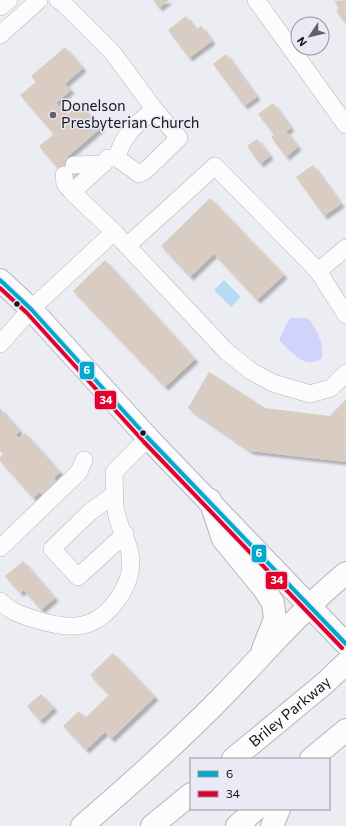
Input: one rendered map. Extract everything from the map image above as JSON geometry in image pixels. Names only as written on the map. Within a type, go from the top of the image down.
[{"type":"main road","points":[[0,280],[31,309],[148,438],[210,500],[346,644]]},
{"type":"main road","points":[[210,500],[223,539],[264,589],[273,603],[275,619],[261,656]]},
{"type":"main road","points":[[82,826],[150,767],[346,573]]},
{"type":"main road","name":"Briley Parkway","points":[[234,758],[325,683],[346,663]]},
{"type":"main road","points":[[312,758],[346,730]]},
{"type":"main road","points":[[152,826],[190,795]]},
{"type":"main road","points":[[237,826],[255,810]]},
{"type":"main road","points":[[272,826],[279,810]]},
{"type":"street","points":[[0,8],[9,0]]},
{"type":"street","points":[[0,34],[39,0]]},
{"type":"street","points":[[58,0],[63,2],[113,53],[154,108],[179,138],[145,172],[139,174],[110,161],[69,170],[65,184],[114,232],[227,352],[251,371],[273,384],[310,394],[331,388],[346,374]]},
{"type":"street","points":[[256,0],[346,125]]},
{"type":"street","points":[[72,192],[110,161],[125,136],[154,108]]},
{"type":"street","points":[[127,246],[215,166],[318,271],[346,315]]},
{"type":"street","points":[[0,344],[31,309],[114,232]]},
{"type":"street","points":[[318,271],[346,248]]},
{"type":"street","points":[[0,602],[10,611],[54,625],[72,627],[85,626],[110,610],[123,592],[130,573],[130,548],[116,511],[114,472],[148,438]]},
{"type":"street","points":[[0,548],[79,472],[84,460]]},
{"type":"street","points":[[115,494],[90,512],[52,549],[78,577],[125,534]]},
{"type":"shaded area","points":[[224,280],[241,297],[231,307],[214,290]]},
{"type":"shaded area","points":[[292,318],[308,318],[317,332],[321,342],[323,353],[322,358],[310,362],[304,361],[293,354],[279,340],[288,321]]},
{"type":"building","points":[[153,0],[169,0],[159,8]]},
{"type":"building","points":[[346,0],[345,23],[336,11],[339,8],[334,1]]},
{"type":"building","points":[[186,16],[196,30],[201,26],[212,41],[189,58],[168,30]]},
{"type":"building","points":[[65,47],[83,68],[65,84],[71,90],[56,103],[67,115],[80,104],[101,128],[67,157],[81,174],[70,183],[39,146],[54,134],[20,95],[36,82],[31,76]]},
{"type":"building","points":[[226,54],[257,97],[244,106],[213,64]]},
{"type":"building","points":[[273,103],[291,128],[286,131],[298,147],[286,157],[271,137],[274,135],[258,114]]},
{"type":"building","points":[[257,139],[270,156],[260,164],[247,146]]},
{"type":"building","points":[[313,165],[341,204],[324,216],[296,177]]},
{"type":"building","points":[[210,198],[284,275],[257,300],[214,254],[190,277],[161,246]]},
{"type":"building","points":[[105,260],[195,359],[165,387],[73,291]]},
{"type":"building","points":[[209,372],[265,408],[330,416],[346,399],[346,462],[250,451],[188,408]]},
{"type":"building","points":[[0,408],[20,431],[16,435],[19,438],[25,433],[60,472],[54,478],[58,482],[43,496],[40,492],[33,498],[0,461],[0,457],[3,454],[0,451]]},
{"type":"building","points":[[23,561],[55,598],[41,610],[24,590],[20,593],[5,576]]},
{"type":"building","points":[[113,653],[155,697],[111,739],[105,732],[86,750],[63,726],[79,711],[85,718],[109,695],[90,675]]},
{"type":"building","points":[[41,694],[54,708],[40,721],[27,706]]},
{"type":"transit line","name":"6","points":[[0,280],[31,309],[148,438],[346,644]]},
{"type":"transit line","name":"34","points":[[0,288],[27,313],[144,442],[342,648]]},
{"type":"place","name":"Donelson Presbyterian Church","points":[[53,115]]}]
